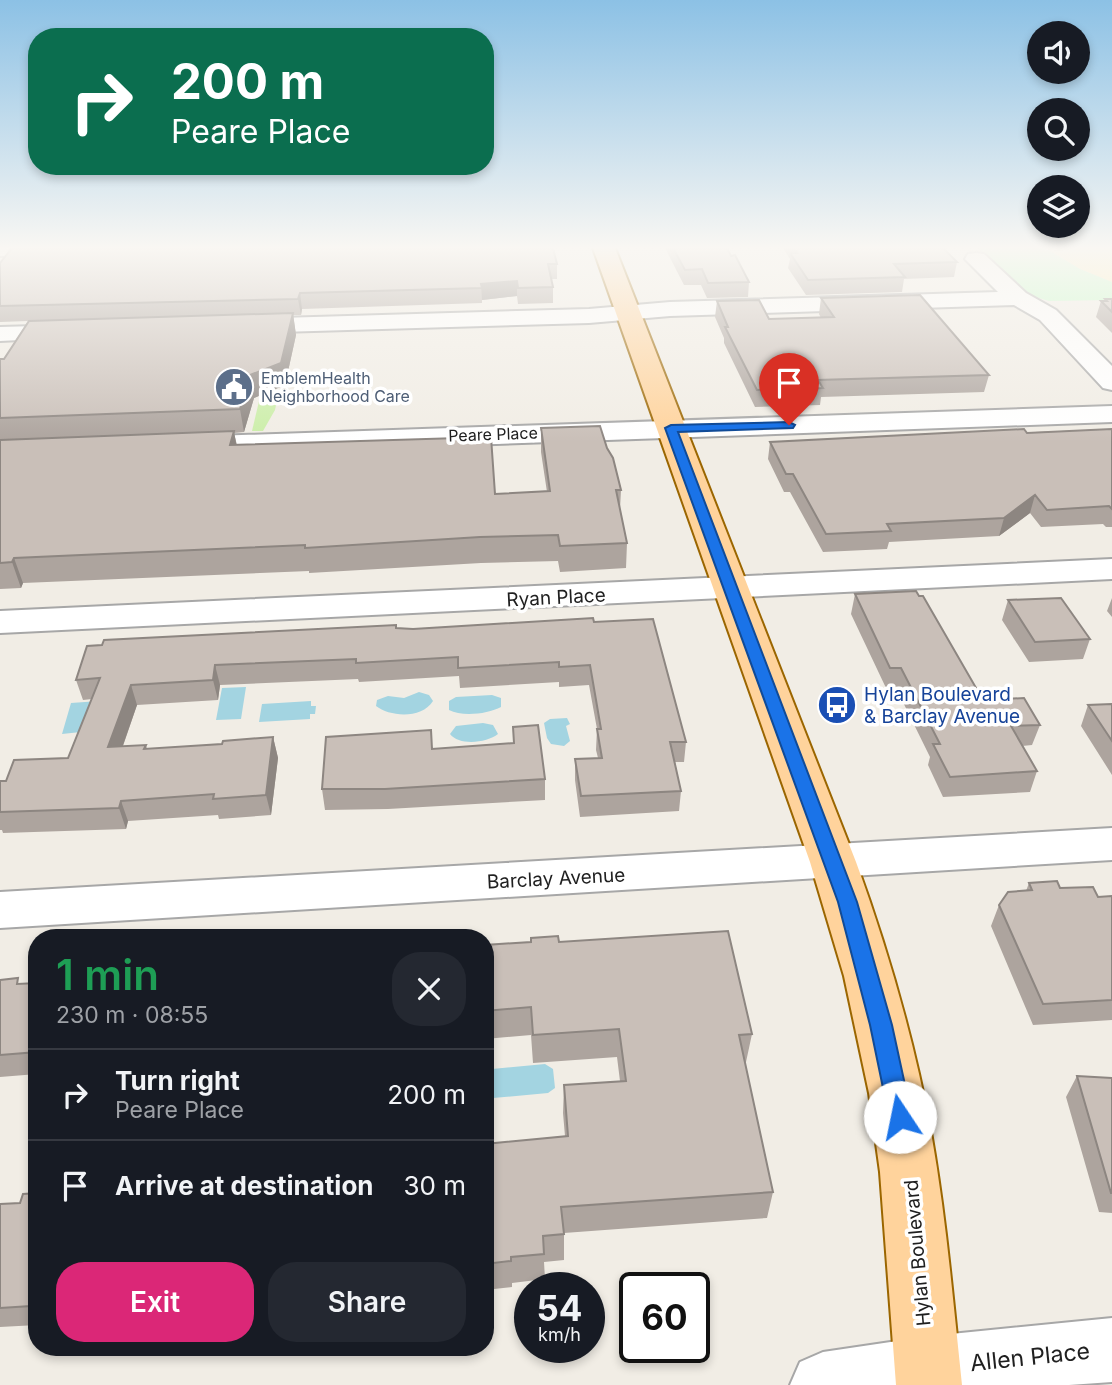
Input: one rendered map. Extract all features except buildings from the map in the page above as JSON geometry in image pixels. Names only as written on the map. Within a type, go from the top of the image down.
[{"type":"main road","name":"Hylan Boulevard","points":[[628,313],[833,862],[871,985],[900,1117],[916,1227],[928,1376]]},
{"type":"street","points":[[221,327],[632,313]]},
{"type":"street","points":[[1044,313],[1086,352],[1112,382]]},
{"type":"street","points":[[0,334],[97,331]]},
{"type":"street","name":"Peare Place","points":[[153,447],[1112,414]]},
{"type":"street","name":"Ryan Place","points":[[0,622],[1112,569]]},
{"type":"street","name":"Barclay Avenue","points":[[0,911],[1112,844]]},
{"type":"street","name":"Allen Place","points":[[823,1385],[928,1376],[1052,1352],[1112,1350]]},
{"type":"green space","points":[[278,396],[275,410],[263,431],[252,431],[260,397]]},
{"type":"water","points":[[246,687],[241,719],[216,720],[222,688]]},
{"type":"water","points":[[419,692],[429,695],[433,701],[421,711],[397,714],[376,706],[377,700],[388,696],[404,698]]},
{"type":"water","points":[[492,695],[501,698],[501,707],[475,714],[449,710],[449,701],[456,697]]},
{"type":"water","points":[[99,701],[90,731],[62,734],[71,703]]},
{"type":"water","points":[[311,701],[311,706],[316,706],[315,714],[310,714],[310,719],[259,722],[262,704]]},
{"type":"water","points":[[567,718],[570,724],[566,726],[570,741],[564,746],[551,744],[544,723],[550,719]]},
{"type":"water","points":[[483,723],[493,725],[498,734],[487,739],[466,742],[450,734],[456,726]]},
{"type":"water","points":[[545,1064],[553,1069],[555,1088],[548,1093],[494,1098],[494,1069]]},
{"type":"place","name":"EmblemHealth Neighborhood Care","points":[[234,387]]},
{"type":"place","name":"Hylan Boulevard & Barclay Avenue","points":[[837,705]]},
{"type":"route","points":[[789,425],[671,428],[848,902],[881,1025],[900,1117]]}]
